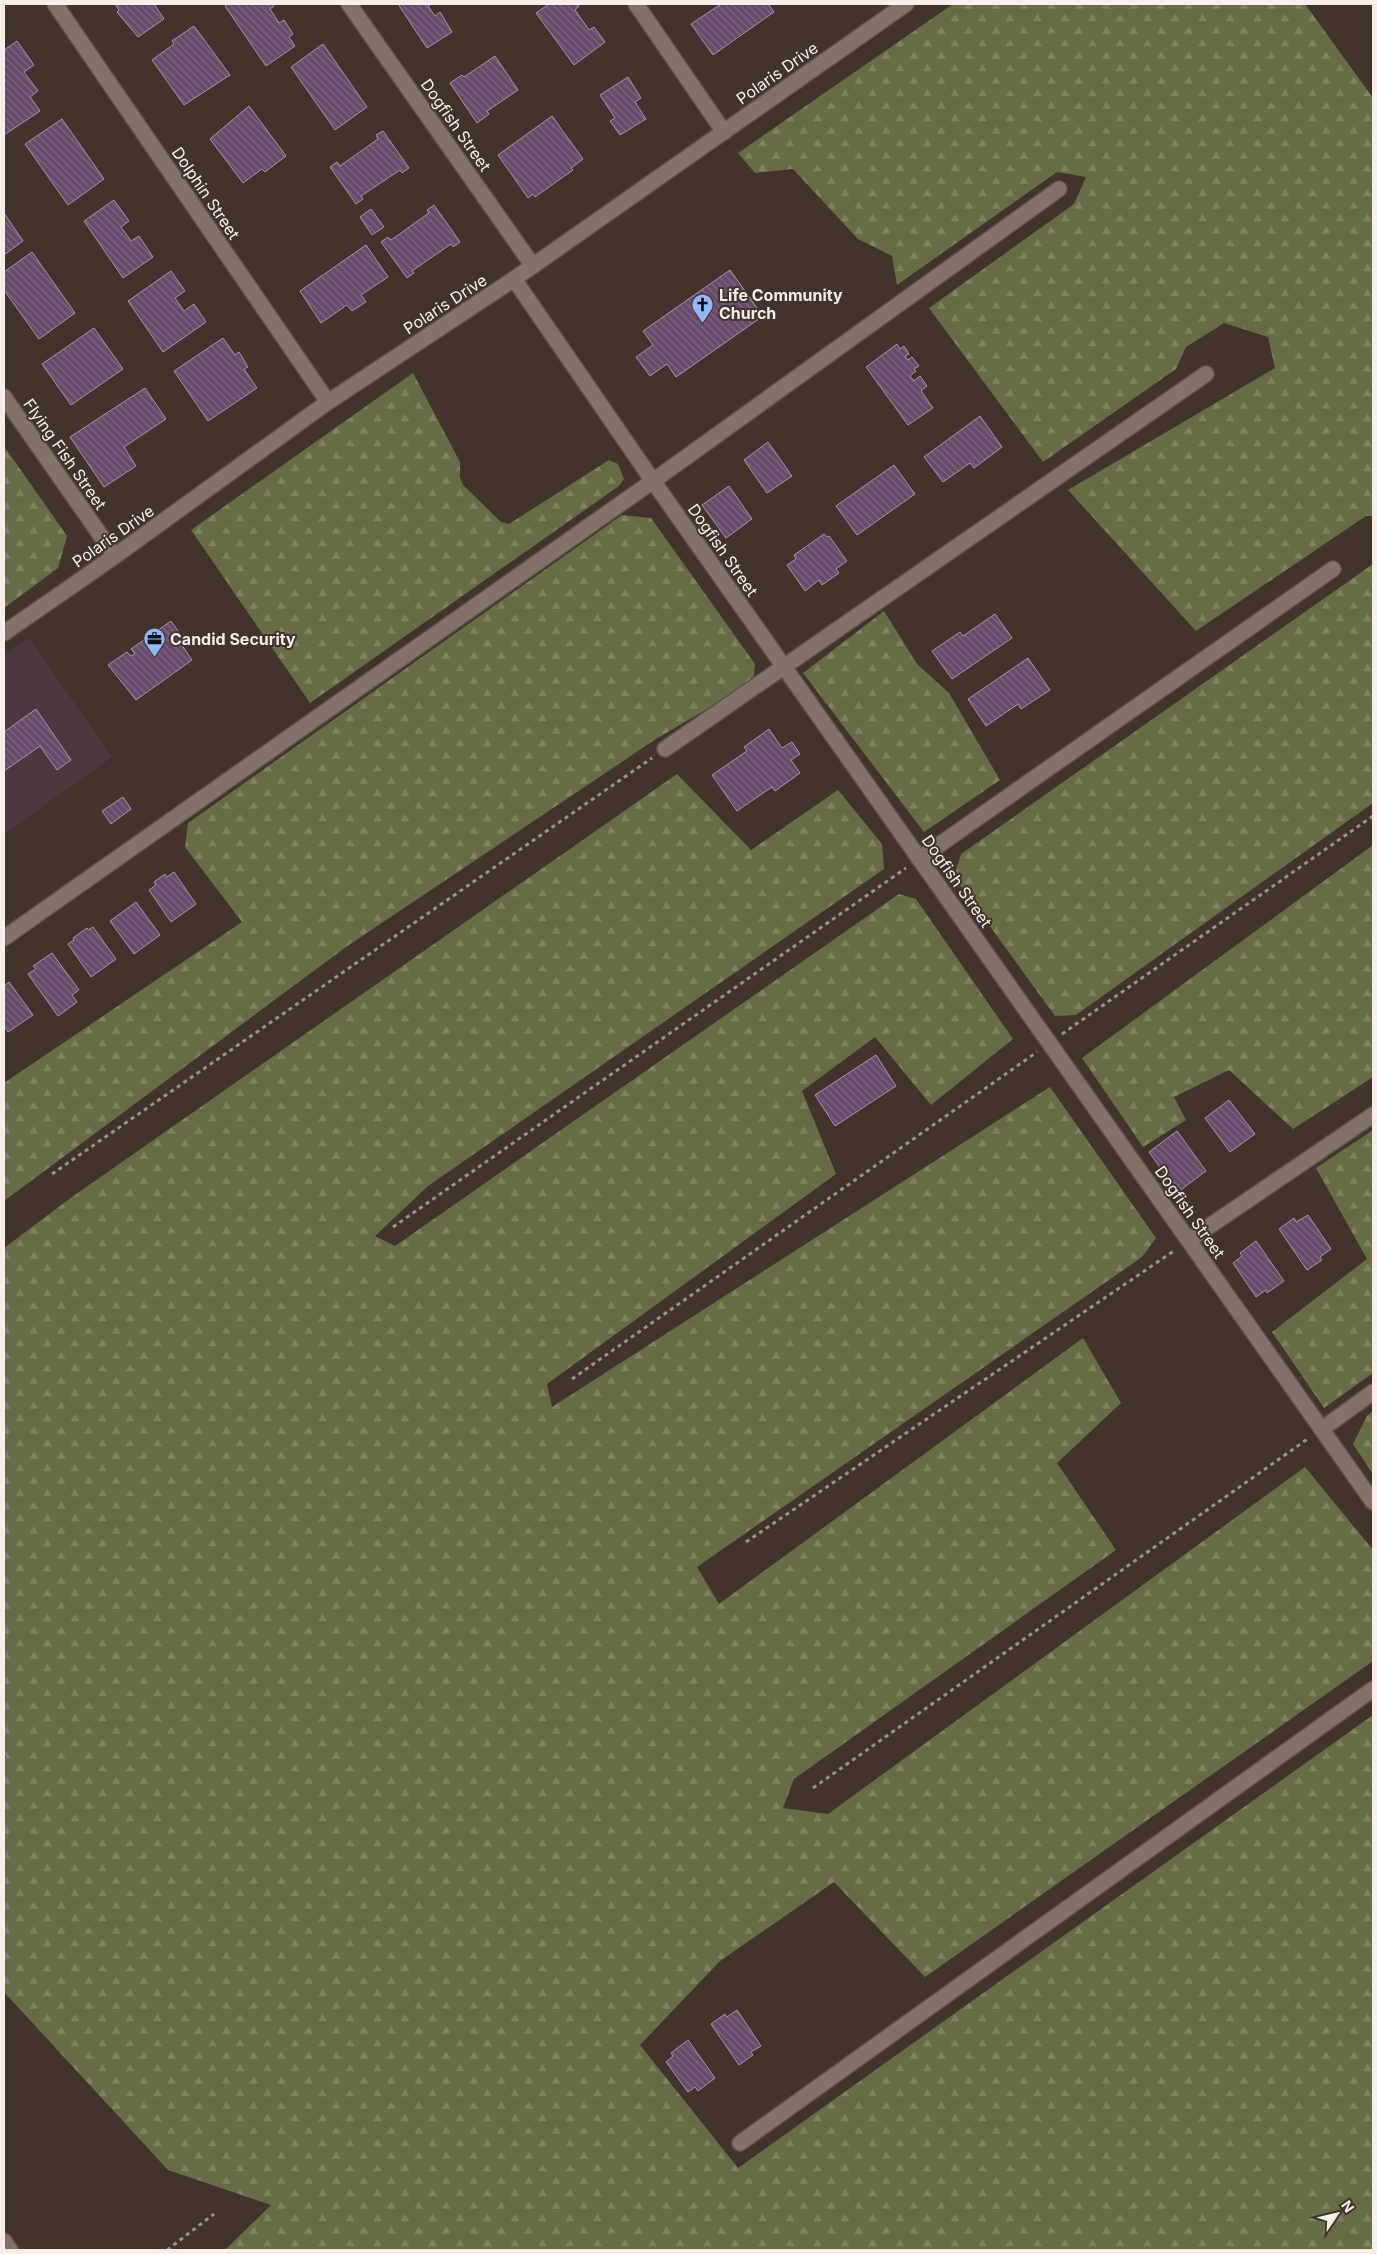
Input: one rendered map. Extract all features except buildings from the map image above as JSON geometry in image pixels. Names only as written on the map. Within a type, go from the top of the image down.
[{"type":"street","name":"Dolphin Street","points":[[55,4],[328,402]]},
{"type":"street","name":"Dogfish Street","points":[[349,4],[533,266]]},
{"type":"street","points":[[636,4],[724,132]]},
{"type":"street","name":"Polaris Drive","points":[[4,633],[115,556],[328,402],[533,266],[906,4]]},
{"type":"street","points":[[4,938],[653,481],[1059,189]]},
{"type":"street","name":"Dogfish Street","points":[[514,279],[653,481],[1373,1502]]},
{"type":"street","points":[[665,749],[1206,374]]},
{"type":"street","name":"Flying Fish Street","points":[[4,397],[115,556]]},
{"type":"street","points":[[919,858],[1333,569]]},
{"type":"street","points":[[1189,1240],[1373,1115]]},
{"type":"street","points":[[1322,1429],[1373,1392]]},
{"type":"street","points":[[740,2142],[1373,1688]]},
{"type":"street","points":[[4,2242],[10,2250]]},
{"type":"path","points":[[52,1174],[665,749]]},
{"type":"path","points":[[572,1379],[1373,816]]},
{"type":"path","points":[[393,1227],[919,858]]},
{"type":"path","points":[[746,1542],[1189,1240]]},
{"type":"path","points":[[813,1788],[1322,1429]]},
{"type":"path","points":[[167,2250],[214,2214]]},
{"type":"shaded area","points":[[29,638],[112,757],[4,834],[4,656]]},
{"type":"green space","points":[[953,4],[1305,4],[1373,98],[1373,516],[1366,516],[1196,631],[1068,490],[1275,368],[1268,337],[1224,323],[1186,347],[1176,369],[1043,462],[929,308],[1074,204],[1086,177],[1057,172],[897,285],[892,256],[858,239],[793,169],[755,173],[738,153]]},
{"type":"green space","points":[[413,373],[460,462],[460,477],[463,485],[501,522],[509,524],[609,460],[618,464],[624,479],[619,486],[310,703],[191,530]]},
{"type":"green space","points":[[4,446],[67,536],[58,568],[4,608]]},
{"type":"green space","points":[[622,515],[651,518],[755,664],[753,682],[656,739],[346,947],[4,1201],[4,1083],[242,922],[185,847],[188,823]]},
{"type":"green space","points":[[1373,564],[1373,803],[1076,1015],[1055,1016],[954,877],[961,854]]},
{"type":"green space","points":[[884,611],[917,664],[949,693],[1000,780],[924,832],[803,673]]},
{"type":"green space","points":[[677,774],[751,850],[838,790],[882,844],[884,869],[428,1186],[375,1236],[395,1246],[899,894],[916,899],[1013,1039],[931,1105],[875,1037],[802,1091],[836,1174],[547,1384],[552,1407],[1050,1087],[1156,1238],[1142,1257],[697,1567],[719,1604],[1083,1338],[1121,1403],[1057,1463],[1116,1550],[794,1779],[783,1808],[828,1814],[1305,1467],[1373,1550],[1373,1661],[925,1977],[834,1882],[720,1961],[640,2045],[738,2168],[1373,1715],[1373,2250],[225,2250],[271,2205],[168,2170],[4,1992],[4,1760],[6,1757],[4,1754],[4,1248],[72,1197]]},
{"type":"green space","points":[[1373,845],[1373,1077],[1293,1129],[1229,1070],[1174,1097],[1186,1120],[1143,1147],[1082,1058]]},
{"type":"green space","points":[[1373,1130],[1373,1373],[1324,1408],[1272,1332],[1367,1259],[1316,1168]]},
{"type":"green space","points":[[1373,1411],[1373,1474],[1353,1444],[1367,1416]]},
{"type":"place","name":"Life Community Church","points":[[703,323]]},
{"type":"place","name":"Candid Security","points":[[154,658]]}]
